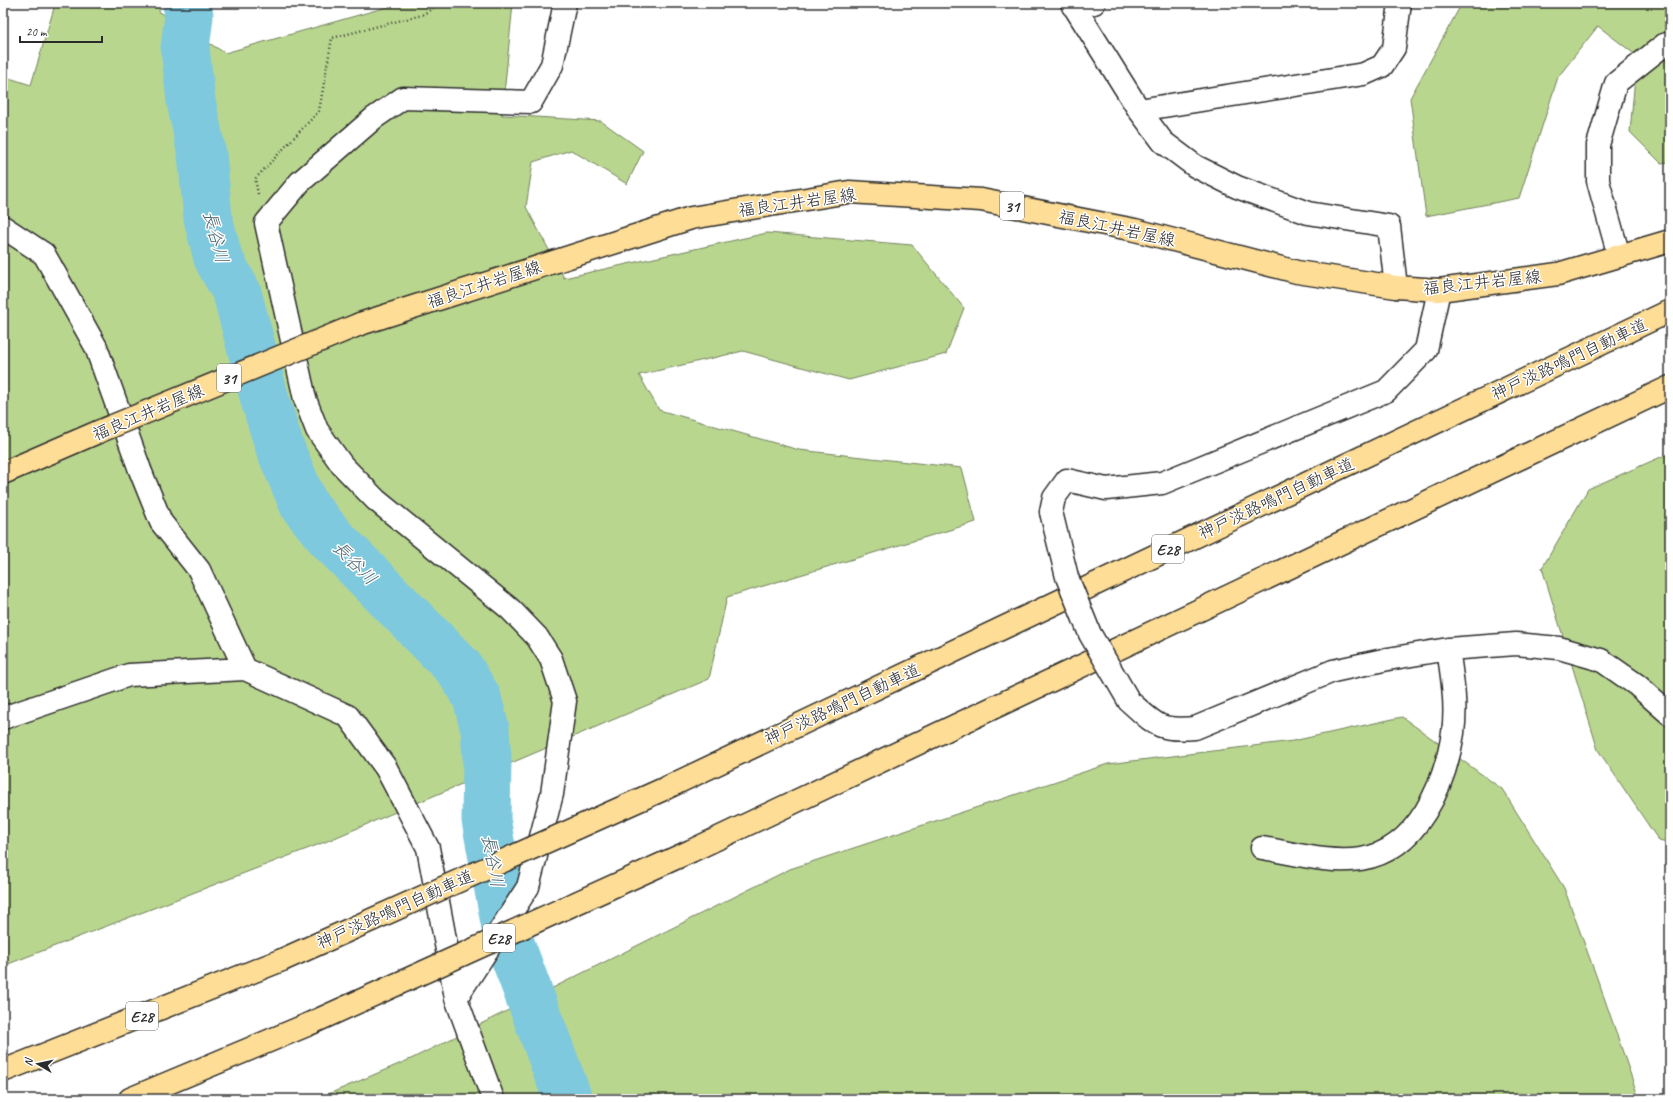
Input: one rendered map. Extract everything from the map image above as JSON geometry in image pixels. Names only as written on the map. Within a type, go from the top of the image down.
[{"type":"main road","name":"福良江井岩屋線","points":[[3,473],[98,432],[360,324],[691,218],[849,192],[980,200],[1135,230],[1298,272],[1396,287],[1439,290],[1558,274],[1670,241]]},
{"type":"main road","name":"神戸淡路鳴門自動車道","points":[[3,1071],[282,960],[666,788],[1670,311]]},
{"type":"main road","name":"E28","points":[[130,1099],[307,1025],[691,851],[1670,387]]},
{"type":"street","points":[[456,998],[528,887],[552,794],[565,701],[551,659],[537,637],[510,609],[376,500],[342,465],[317,430],[305,399],[266,223],[300,182],[374,118],[403,98],[531,102],[552,65],[565,3]]},
{"type":"street","points":[[1139,110],[1364,74],[1382,66],[1394,48],[1400,3]]},
{"type":"street","points":[[1080,4],[1139,110],[1163,142],[1195,166],[1237,187],[1308,213],[1389,226],[1396,287]]},
{"type":"street","points":[[1619,256],[1598,181],[1598,145],[1616,83],[1664,45],[1670,43]]},
{"type":"street","points":[[3,227],[44,254],[96,347],[140,470],[161,522],[199,570],[245,669]]},
{"type":"street","points":[[1439,290],[1426,350],[1386,391],[1162,483],[1106,489],[1068,480],[1054,498],[1051,512],[1067,577],[1090,634],[1129,701],[1155,724],[1174,730],[1195,728],[1333,671],[1388,659],[1448,649],[1516,644],[1559,648],[1600,660],[1637,685],[1670,714]]},
{"type":"street","points":[[1262,848],[1327,859],[1361,859],[1391,849],[1418,823],[1440,784],[1453,733],[1454,690],[1448,649]]},
{"type":"street","points":[[3,718],[129,674],[245,669],[348,716],[386,768],[428,848],[456,998],[492,1099]]},
{"type":"path","points":[[266,223],[255,180],[319,111],[332,38],[422,15],[441,3]]},
{"type":"green space","points":[[51,3],[160,3],[159,12],[225,53],[401,3],[513,3],[502,115],[601,121],[643,151],[627,184],[571,150],[533,162],[526,207],[564,278],[767,233],[912,245],[964,308],[946,354],[849,380],[743,351],[639,375],[659,410],[799,450],[962,468],[976,522],[727,597],[709,679],[325,842],[3,966],[3,76],[31,85],[54,8]]},
{"type":"green space","points":[[1462,3],[1670,3],[1670,162],[1661,163],[1630,132],[1637,56],[1598,26],[1558,77],[1519,198],[1426,216],[1410,98]]},
{"type":"green space","points":[[1670,453],[1670,844],[1659,841],[1598,750],[1542,568],[1588,489]]},
{"type":"green space","points":[[1402,717],[1502,789],[1564,888],[1639,1099],[317,1099],[413,1058],[790,869],[1108,764],[1293,741]]},
{"type":"waterway","name":"長谷川","points":[[187,3],[189,16],[185,48],[191,101],[202,154],[208,218],[218,258],[237,293],[265,400],[280,448],[304,505],[331,538],[459,668],[477,698],[485,730],[487,759],[486,820],[508,938],[568,1099]]}]
